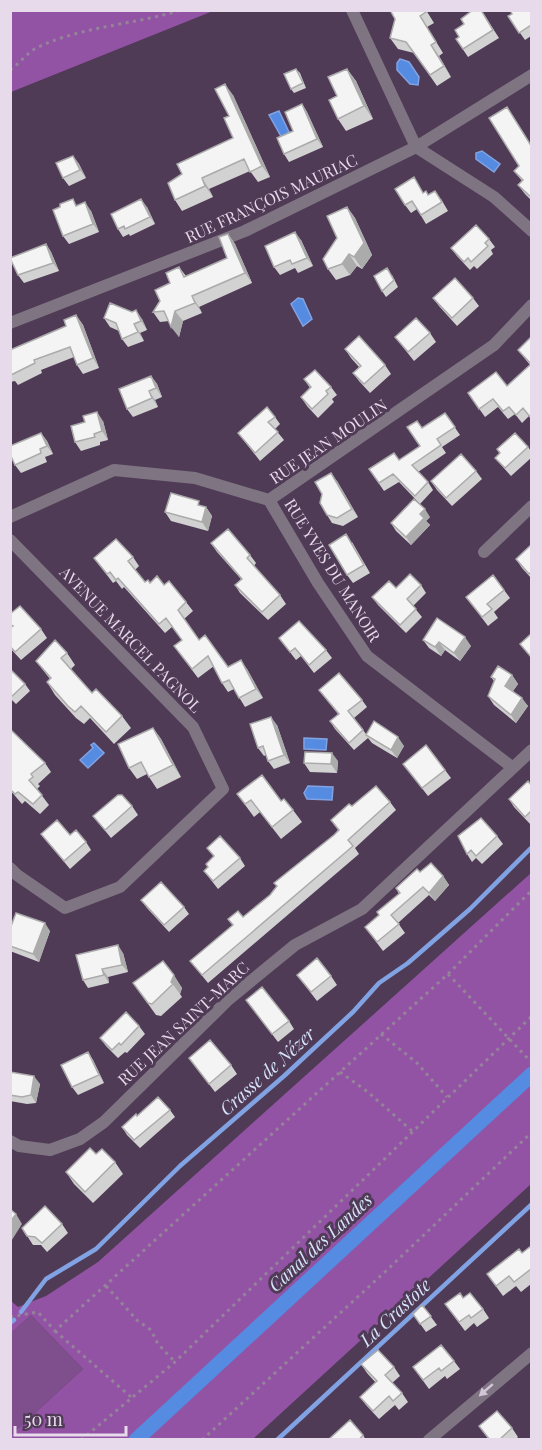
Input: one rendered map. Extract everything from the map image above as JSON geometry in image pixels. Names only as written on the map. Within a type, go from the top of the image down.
[{"type":"street","points":[[352,10],[416,147],[494,197],[531,231]]},
{"type":"street","name":"RUE FRANÇOIS MAURIAC","points":[[10,323],[245,231],[416,147],[531,75]]},
{"type":"street","name":"RUE JEAN MOULIN","points":[[10,517],[114,470],[195,478],[269,500],[494,345],[531,305]]},
{"type":"street","name":"RUE YVES DU MANOIR","points":[[269,500],[318,583],[367,656],[512,767]]},
{"type":"street","points":[[484,552],[531,506]]},
{"type":"street","name":"AVENUE MARCEL PAGNOL","points":[[10,540],[193,728],[223,789],[120,888],[65,908],[10,868]]},
{"type":"street","name":"RUE JEAN SAINT-MARC","points":[[10,1141],[19,1146],[50,1150],[80,1139],[104,1122],[229,999],[295,945],[362,909],[531,750]]},
{"type":"street","points":[[429,1440],[531,1353]]},
{"type":"path","points":[[10,70],[33,50],[55,41],[93,28],[148,20],[182,10]]},
{"type":"path","points":[[55,1331],[448,974],[531,890]]},
{"type":"path","points":[[448,974],[530,1062]]},
{"type":"path","points":[[81,1440],[175,1362],[531,1016]]},
{"type":"path","points":[[381,1034],[417,1063],[447,1097]]},
{"type":"path","points":[[340,1072],[368,1092],[412,1131]]},
{"type":"path","points":[[202,1440],[387,1270],[531,1132]]},
{"type":"path","points":[[106,1285],[138,1321],[151,1330],[158,1344],[175,1362]]},
{"type":"path","points":[[10,1317],[38,1312],[55,1331],[131,1397]]},
{"type":"shaded area","points":[[11,10],[213,10],[213,11],[11,92]]},
{"type":"shaded area","points":[[531,873],[531,1184],[253,1439],[11,1439],[11,1435],[83,1369],[31,1315],[11,1333],[11,1301],[18,1307],[46,1296],[98,1262]]},
{"type":"shaded area","points":[[31,1315],[83,1369],[11,1435],[11,1333]]},
{"type":"water","points":[[400,59],[409,62],[419,77],[418,85],[410,84],[397,70],[397,63]]},
{"type":"water","points":[[279,111],[289,132],[282,138],[269,115]]},
{"type":"water","points":[[482,151],[500,164],[494,172],[476,159],[476,153]]},
{"type":"water","points":[[298,298],[303,299],[312,319],[303,326],[291,304]]},
{"type":"water","points":[[304,738],[327,739],[326,750],[304,749]]},
{"type":"water","points":[[94,743],[104,753],[88,768],[80,760],[93,748],[91,745]]},
{"type":"water","points":[[308,786],[333,787],[332,800],[307,799],[304,793]]},
{"type":"building","points":[[390,10],[425,10],[426,12],[420,16],[436,42],[431,45],[444,66],[430,75],[406,42],[390,38],[395,19]]},
{"type":"building","points":[[473,10],[481,10],[493,30],[463,49],[456,39],[459,37],[455,30],[464,24],[461,19]]},
{"type":"building","points":[[510,10],[531,10],[531,25],[519,33],[508,16],[512,14]]},
{"type":"building","points":[[296,69],[303,83],[291,89],[284,74]]},
{"type":"building","points":[[347,69],[364,106],[338,119],[329,100],[337,96],[328,77]]},
{"type":"building","points":[[225,84],[262,166],[250,172],[244,159],[202,178],[205,186],[175,200],[168,183],[182,174],[177,164],[233,138],[224,118],[229,116],[215,89]]},
{"type":"building","points":[[302,104],[317,139],[284,154],[277,138],[293,131],[285,112]]},
{"type":"building","points":[[507,107],[531,143],[531,197],[518,185],[523,180],[514,171],[519,166],[489,118]]},
{"type":"building","points":[[73,156],[80,170],[63,178],[56,163]]},
{"type":"building","points":[[414,177],[423,193],[426,191],[428,195],[435,191],[442,202],[421,215],[412,201],[405,205],[395,189]]},
{"type":"building","points":[[73,199],[76,206],[85,202],[93,224],[63,236],[53,210],[60,207],[60,204]]},
{"type":"building","points":[[141,199],[150,217],[125,229],[124,226],[118,229],[111,214]]},
{"type":"building","points":[[347,207],[364,243],[354,257],[349,254],[342,264],[328,269],[323,259],[337,238],[327,216]]},
{"type":"building","points":[[476,225],[489,239],[485,243],[488,246],[471,262],[468,258],[464,262],[451,248]]},
{"type":"building","points":[[295,232],[307,258],[292,264],[290,260],[274,267],[265,246]]},
{"type":"building","points":[[228,234],[245,273],[192,296],[195,303],[175,311],[171,327],[164,311],[153,312],[160,301],[155,290],[170,283],[166,273],[179,267],[184,277],[227,258],[219,237]]},
{"type":"building","points":[[46,244],[53,263],[18,275],[10,258]]},
{"type":"building","points":[[387,268],[394,280],[382,291],[374,276]]},
{"type":"building","points":[[455,278],[473,298],[452,318],[433,298]]},
{"type":"building","points":[[110,303],[132,312],[136,310],[141,321],[134,324],[138,332],[122,339],[116,323],[104,318]]},
{"type":"building","points":[[76,315],[93,358],[77,365],[70,347],[34,360],[35,363],[11,375],[10,350],[66,326],[64,320]]},
{"type":"building","points":[[416,318],[430,333],[408,352],[395,337]]},
{"type":"building","points":[[359,336],[385,365],[364,384],[353,373],[361,366],[345,349]]},
{"type":"building","points":[[531,337],[531,364],[518,350]]},
{"type":"building","points":[[531,364],[531,418],[523,408],[516,415],[509,407],[503,411],[493,399],[479,409],[468,393],[496,372],[507,386]]},
{"type":"building","points":[[315,370],[331,387],[326,391],[328,394],[312,409],[301,397],[311,387],[304,379]]},
{"type":"building","points":[[151,376],[156,388],[149,391],[152,398],[127,409],[119,389]]},
{"type":"building","points":[[267,407],[275,417],[268,422],[278,432],[255,453],[238,433]]},
{"type":"building","points":[[97,412],[102,431],[94,434],[95,437],[75,442],[71,426],[85,422],[83,416]]},
{"type":"building","points":[[445,413],[455,427],[437,439],[441,445],[412,465],[428,482],[415,496],[393,474],[379,483],[369,469],[394,453],[399,460],[420,446],[407,427],[417,421],[422,428]]},
{"type":"building","points":[[41,433],[47,446],[40,449],[41,453],[15,465],[10,454],[10,446]]},
{"type":"building","points":[[515,433],[528,447],[505,468],[495,458],[500,453],[497,449]]},
{"type":"building","points":[[461,454],[476,471],[446,498],[431,481]]},
{"type":"building","points":[[331,473],[352,509],[337,518],[327,515],[320,503],[322,494],[315,482]]},
{"type":"building","points":[[171,493],[199,501],[198,505],[206,507],[202,522],[165,512]]},
{"type":"building","points":[[414,499],[425,509],[420,514],[424,518],[406,537],[391,523]]},
{"type":"building","points":[[228,529],[250,555],[247,558],[280,595],[262,612],[235,585],[242,579],[211,543]]},
{"type":"building","points":[[346,534],[364,565],[347,575],[329,545]]},
{"type":"building","points":[[116,539],[133,557],[128,561],[145,582],[148,580],[150,583],[157,576],[164,585],[169,581],[186,602],[178,610],[199,640],[205,635],[228,667],[241,660],[256,689],[239,698],[229,680],[222,683],[208,656],[192,669],[174,646],[182,640],[166,618],[159,624],[118,578],[116,580],[110,572],[107,574],[94,558]]},
{"type":"building","points":[[531,545],[531,572],[529,574],[516,559]]},
{"type":"building","points":[[410,574],[421,585],[407,599],[416,609],[400,625],[372,597],[389,581],[396,588]]},
{"type":"building","points":[[493,575],[504,590],[487,604],[492,609],[482,617],[466,597]]},
{"type":"building","points":[[20,606],[41,629],[15,652],[10,646],[10,628],[13,626],[10,624],[10,614]]},
{"type":"building","points":[[437,618],[465,637],[454,653],[439,642],[435,647],[423,640]]},
{"type":"building","points":[[299,621],[326,650],[309,665],[295,648],[290,652],[279,638]]},
{"type":"building","points":[[531,634],[531,657],[520,644]]},
{"type":"building","points":[[55,640],[67,653],[61,658],[75,674],[92,693],[96,689],[122,716],[106,732],[81,706],[75,712],[47,682],[51,678],[36,661]]},
{"type":"building","points":[[498,666],[512,675],[505,686],[522,698],[511,715],[488,696],[495,679],[491,677]]},
{"type":"building","points":[[10,669],[25,684],[11,697],[10,697]]},
{"type":"building","points":[[339,673],[362,700],[348,711],[363,730],[349,743],[330,721],[339,714],[319,690]]},
{"type":"building","points":[[271,717],[284,755],[268,761],[263,746],[258,748],[250,724]]},
{"type":"building","points":[[374,721],[398,737],[391,750],[366,735]]},
{"type":"building","points":[[153,728],[173,765],[149,777],[141,762],[129,768],[118,744]]},
{"type":"building","points":[[10,729],[45,763],[31,774],[33,777],[29,780],[42,795],[33,804],[18,792],[15,794],[10,789]]},
{"type":"building","points":[[426,745],[445,770],[422,788],[403,764]]},
{"type":"building","points":[[305,752],[332,753],[331,764],[304,763]]},
{"type":"building","points":[[262,775],[281,801],[284,799],[293,810],[272,827],[251,800],[245,804],[237,794]]},
{"type":"building","points":[[528,781],[531,785],[531,811],[525,817],[509,799]]},
{"type":"building","points":[[376,786],[390,802],[348,840],[353,846],[202,975],[190,961],[233,925],[228,919],[238,911],[243,917],[270,895],[277,886],[274,883],[339,830],[331,820],[349,804],[352,806]]},
{"type":"building","points":[[118,795],[122,795],[132,806],[105,830],[93,816]]},
{"type":"building","points":[[481,818],[497,836],[476,856],[471,850],[467,854],[458,836]]},
{"type":"building","points":[[57,820],[70,835],[76,830],[86,842],[64,861],[41,834]]},
{"type":"building","points":[[220,836],[240,858],[213,881],[204,871],[208,867],[206,864],[214,856],[207,848]]},
{"type":"building","points":[[431,863],[443,876],[429,893],[423,887],[391,915],[399,924],[377,942],[365,927],[379,915],[377,912],[400,893],[396,888],[417,869],[420,872]]},
{"type":"building","points":[[161,882],[184,907],[164,925],[141,900]]},
{"type":"building","points":[[16,913],[45,923],[33,954],[10,946],[10,929]]},
{"type":"building","points":[[118,945],[122,965],[102,969],[104,975],[83,980],[76,955]]},
{"type":"building","points":[[317,958],[331,976],[311,992],[297,975]]},
{"type":"building","points":[[163,961],[174,975],[171,982],[173,984],[152,1004],[148,1003],[133,983]]},
{"type":"building","points":[[262,987],[289,1021],[272,1034],[246,1000]]},
{"type":"building","points":[[126,1012],[139,1026],[121,1045],[119,1043],[112,1050],[100,1038]]},
{"type":"building","points":[[210,1040],[231,1065],[209,1084],[189,1058]]},
{"type":"building","points":[[88,1052],[99,1075],[72,1087],[61,1065]]},
{"type":"building","points":[[10,1072],[34,1076],[31,1095],[22,1097],[10,1095]]},
{"type":"building","points":[[158,1097],[170,1110],[134,1140],[122,1127]]},
{"type":"building","points":[[90,1148],[96,1154],[102,1149],[115,1162],[85,1192],[66,1172]]},
{"type":"building","points":[[45,1206],[62,1224],[42,1243],[35,1237],[27,1236],[22,1228]]},
{"type":"building","points":[[10,1209],[16,1214],[10,1222]]},
{"type":"building","points":[[531,1246],[531,1269],[514,1282],[509,1276],[496,1286],[487,1274],[519,1249],[522,1253]]},
{"type":"building","points":[[460,1293],[463,1298],[470,1293],[483,1309],[471,1318],[469,1315],[459,1322],[445,1304]]},
{"type":"building","points":[[422,1305],[431,1316],[420,1324],[413,1314]]},
{"type":"building","points":[[441,1345],[454,1361],[441,1371],[439,1368],[423,1380],[413,1367]]},
{"type":"building","points":[[378,1350],[394,1367],[385,1375],[402,1393],[393,1401],[389,1396],[373,1411],[360,1397],[377,1381],[361,1364]]},
{"type":"building","points":[[497,1411],[512,1428],[499,1440],[490,1440],[479,1426]]},
{"type":"building","points":[[350,1420],[363,1435],[359,1440],[328,1440]]},
{"type":"waterway","name":"Crasse de Nézer","points":[[21,1312],[46,1279],[96,1249],[180,1166],[284,1076],[353,1012],[379,983],[408,963],[470,909],[532,847]]},
{"type":"waterway","name":"Canal des Landes","points":[[136,1440],[532,1074]]},
{"type":"waterway","name":"La Crastote","points":[[277,1440],[532,1204]]},
{"type":"waterway","name":"Crasse de Nézer","points":[[10,1323],[14,1320]]}]
